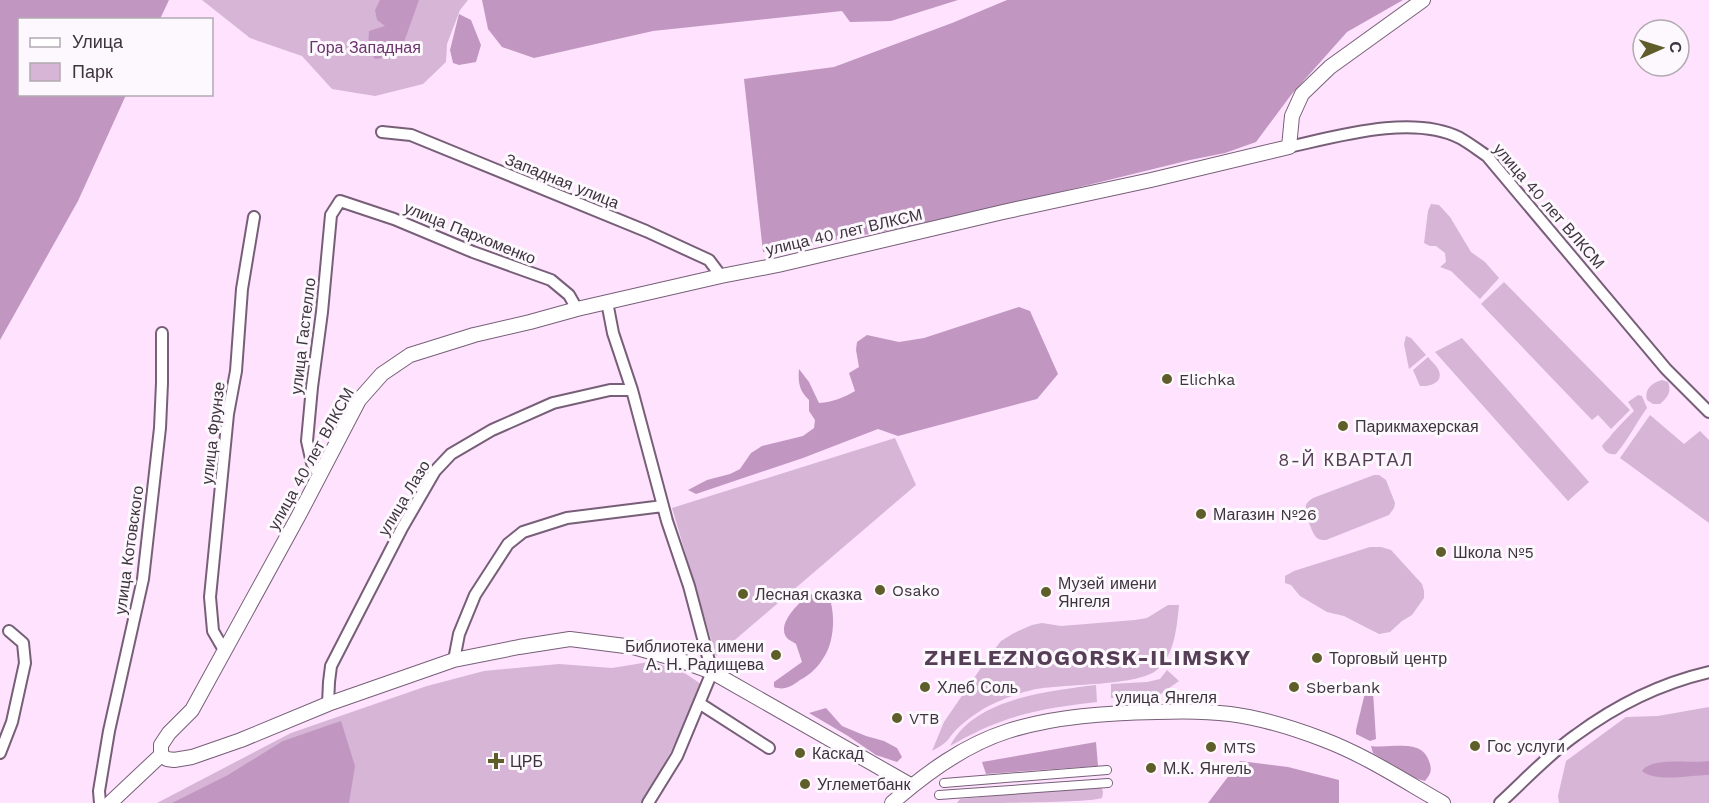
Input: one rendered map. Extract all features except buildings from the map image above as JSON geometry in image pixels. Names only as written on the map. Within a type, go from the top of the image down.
[{"type":"street","points":[[1289,147],[1292,116],[1302,94],[1330,67],[1423,0]]},
{"type":"street","name":"улица 40 лет ВЛКСМ","points":[[110,803],[161,755],[161,745],[169,733],[192,710],[359,400],[382,374],[410,355],[474,335],[577,309],[1161,178],[1289,147],[1369,130],[1406,127],[1443,132],[1459,138],[1487,156],[1666,369],[1709,412]]},
{"type":"street","name":"Западная улица","points":[[382,132],[411,135],[646,231],[709,260],[721,276]]},
{"type":"street","name":"улица Пархоменко","points":[[340,201],[394,219],[473,252],[551,280],[569,295],[577,309]]},
{"type":"street","name":"улица Гастелло","points":[[319,475],[312,463],[308,441],[312,387],[332,215],[340,201]]},
{"type":"street","name":"улица Фрунзе","points":[[224,650],[213,631],[210,597],[228,414],[236,371],[242,289],[254,217]]},
{"type":"street","points":[[607,302],[613,333],[632,390],[663,506],[689,586],[712,672],[676,756],[648,803]]},
{"type":"street","name":"улица Котовского","points":[[100,803],[99,791],[109,731],[143,579],[159,428],[162,333]]},
{"type":"street","name":"улица Лазо","points":[[328,704],[331,666],[402,528],[435,471],[451,454],[492,430],[553,403],[610,390],[632,390]]},
{"type":"street","points":[[454,660],[459,634],[475,595],[508,544],[523,532],[567,518],[663,506]]},
{"type":"street","points":[[0,753],[12,722],[25,663],[22,643],[9,630]]},
{"type":"street","points":[[161,755],[174,760],[192,757],[241,740],[328,704],[454,660],[519,646],[570,639],[633,647],[712,672],[912,786]]},
{"type":"street","points":[[1500,803],[1575,735],[1625,704],[1685,678],[1709,672]]},
{"type":"street","points":[[699,703],[769,748]]},
{"type":"street","name":"улица Янгеля","points":[[892,803],[934,768],[971,747],[1007,732],[1043,722],[1126,712],[1193,711],[1231,714],[1282,725],[1323,739],[1443,803]]},
{"type":"street","points":[[944,783],[1107,770]]},
{"type":"street","points":[[939,795],[1108,783]]},
{"type":"green space","name":"Гора Западная","points":[[202,0],[468,0],[460,10],[447,44],[446,62],[423,84],[375,96],[332,89],[302,56],[250,38]]},
{"type":"green space","points":[[1431,204],[1439,205],[1450,217],[1471,252],[1485,262],[1499,278],[1480,299],[1451,271],[1440,267],[1446,262],[1445,253],[1436,246],[1424,243]]},
{"type":"green space","points":[[1504,282],[1630,410],[1611,429],[1598,415],[1592,420],[1481,304]]},
{"type":"green space","points":[[1406,336],[1411,338],[1426,355],[1409,369],[1404,344]]},
{"type":"green space","points":[[1462,338],[1589,482],[1568,501],[1435,352]]},
{"type":"green space","points":[[1428,357],[1438,369],[1440,377],[1435,383],[1420,386],[1413,370]]},
{"type":"green space","points":[[1662,380],[1668,382],[1668,394],[1660,404],[1653,404],[1647,400],[1648,390]]},
{"type":"green space","points":[[1638,395],[1642,396],[1647,408],[1616,454],[1607,453],[1602,446],[1634,411],[1628,402]]},
{"type":"green space","points":[[1650,415],[1684,444],[1700,431],[1709,440],[1709,523],[1620,458]]},
{"type":"green space","name":"Лесная сказка","points":[[895,438],[916,485],[716,656],[672,508]]},
{"type":"green space","points":[[1379,475],[1386,480],[1395,503],[1389,515],[1326,540],[1317,538],[1307,517],[1308,502],[1313,498]]},
{"type":"green space","points":[[1370,547],[1391,550],[1422,584],[1424,591],[1424,598],[1412,615],[1390,632],[1379,634],[1344,616],[1327,612],[1300,596],[1291,585],[1285,583],[1285,576],[1294,571]]},
{"type":"green space","points":[[1168,605],[1179,605],[1176,630],[1172,647],[1164,663],[1158,669],[1135,679],[1045,688],[1013,696],[990,705],[974,715],[932,751],[944,722],[1001,641],[1032,625],[1042,623],[1061,626],[1135,620],[1147,618]]},
{"type":"green space","points":[[649,662],[686,674],[704,686],[662,769],[641,803],[157,803],[291,733],[427,686],[484,671],[559,664],[612,668]]},
{"type":"green space","points":[[1167,670],[1179,681],[1155,698],[1111,698],[1111,684],[1160,679]]},
{"type":"green space","points":[[1096,685],[1097,702],[1024,714],[994,724],[950,746],[961,730],[976,717],[994,707],[1035,694]]},
{"type":"green space","points":[[1709,707],[1709,803],[1559,803],[1558,796],[1566,761],[1626,717],[1658,716]]},
{"type":"green space","points":[[1098,786],[1102,788],[1102,798],[1093,800],[957,803],[960,799]]},
{"type":"shaded area","points":[[0,0],[169,0],[160,18],[18,18],[18,96],[126,96],[78,201],[0,340]]},
{"type":"shaded area","points":[[380,0],[419,0],[404,42],[393,43],[383,58],[375,59],[368,48],[369,31],[385,26],[377,20],[375,10]]},
{"type":"shaded area","points":[[482,0],[958,0],[891,21],[850,22],[842,11],[653,31],[534,58],[502,47],[488,29]]},
{"type":"shaded area","points":[[1007,0],[1403,0],[1347,32],[1291,95],[1256,142],[1225,153],[929,224],[763,252],[744,79],[834,67]]},
{"type":"shaded area","points":[[459,14],[471,20],[481,45],[476,62],[459,65],[453,63],[450,50]]},
{"type":"shaded area","points":[[1019,307],[1030,311],[1058,374],[1037,399],[898,436],[878,429],[803,458],[696,494],[688,490],[707,480],[740,469],[751,453],[762,446],[803,436],[814,428],[815,420],[809,411],[809,400],[800,386],[799,369],[809,382],[819,403],[833,401],[855,391],[849,373],[859,367],[857,342],[867,335],[899,342],[924,338]]},
{"type":"shaded area","points":[[827,592],[833,616],[828,650],[820,664],[807,676],[785,688],[774,687],[774,682],[802,662],[796,644],[785,634],[786,621],[795,607],[807,597],[814,593]]},
{"type":"shaded area","points":[[1367,690],[1373,692],[1376,739],[1370,741],[1356,734]]},
{"type":"shaded area","points":[[826,708],[842,726],[884,741],[897,748],[902,757],[897,762],[876,755],[809,713]]},
{"type":"shaded area","points":[[341,721],[355,766],[349,803],[172,803],[228,775],[283,741]]},
{"type":"shaded area","points":[[1096,742],[1098,766],[986,774],[982,762]]},
{"type":"shaded area","points":[[1371,746],[1406,746],[1421,750],[1430,764],[1429,775],[1425,781],[1414,778],[1373,753]]},
{"type":"shaded area","points":[[1240,761],[1288,767],[1339,780],[1339,803],[1208,803]]},
{"type":"shaded area","points":[[1709,761],[1709,775],[1664,778],[1648,775],[1642,771],[1647,766],[1663,762]]},
{"type":"place","name":"Elichka","points":[[1167,379]]},
{"type":"place","name":"Парикмахерская","points":[[1343,426]]},
{"type":"place","name":"Магазин №26","points":[[1201,514]]},
{"type":"place","name":"Школа №5","points":[[1441,552]]},
{"type":"place","name":"Osako","points":[[880,590]]},
{"type":"place","name":"Музей имени Янгеля","points":[[1046,592]]},
{"type":"place","name":"Лесная сказка","points":[[743,594]]},
{"type":"place","name":"Библиотека имени А. Н. Радищева","points":[[776,655]]},
{"type":"place","name":"Торговый центр","points":[[1317,658]]},
{"type":"place","name":"Хлеб Соль","points":[[925,687]]},
{"type":"place","name":"Sberbank","points":[[1294,687]]},
{"type":"place","name":"VTB","points":[[897,718]]},
{"type":"place","name":"Гос услуги","points":[[1475,746]]},
{"type":"place","name":"MTS","points":[[1211,747]]},
{"type":"place","name":"Каскад","points":[[800,753]]},
{"type":"place","name":"ЦРБ","points":[[496,761]]},
{"type":"place","name":"М.К. Янгель","points":[[1151,768]]},
{"type":"place","name":"Углеметбанк","points":[[805,784]]},
{"type":"district","name":"8-Й КВАРТАЛ","points":[[1346,459]]},
{"type":"district","name":"ZHELEZNOGORSK-ILIMSKY","points":[[1088,657]]}]
